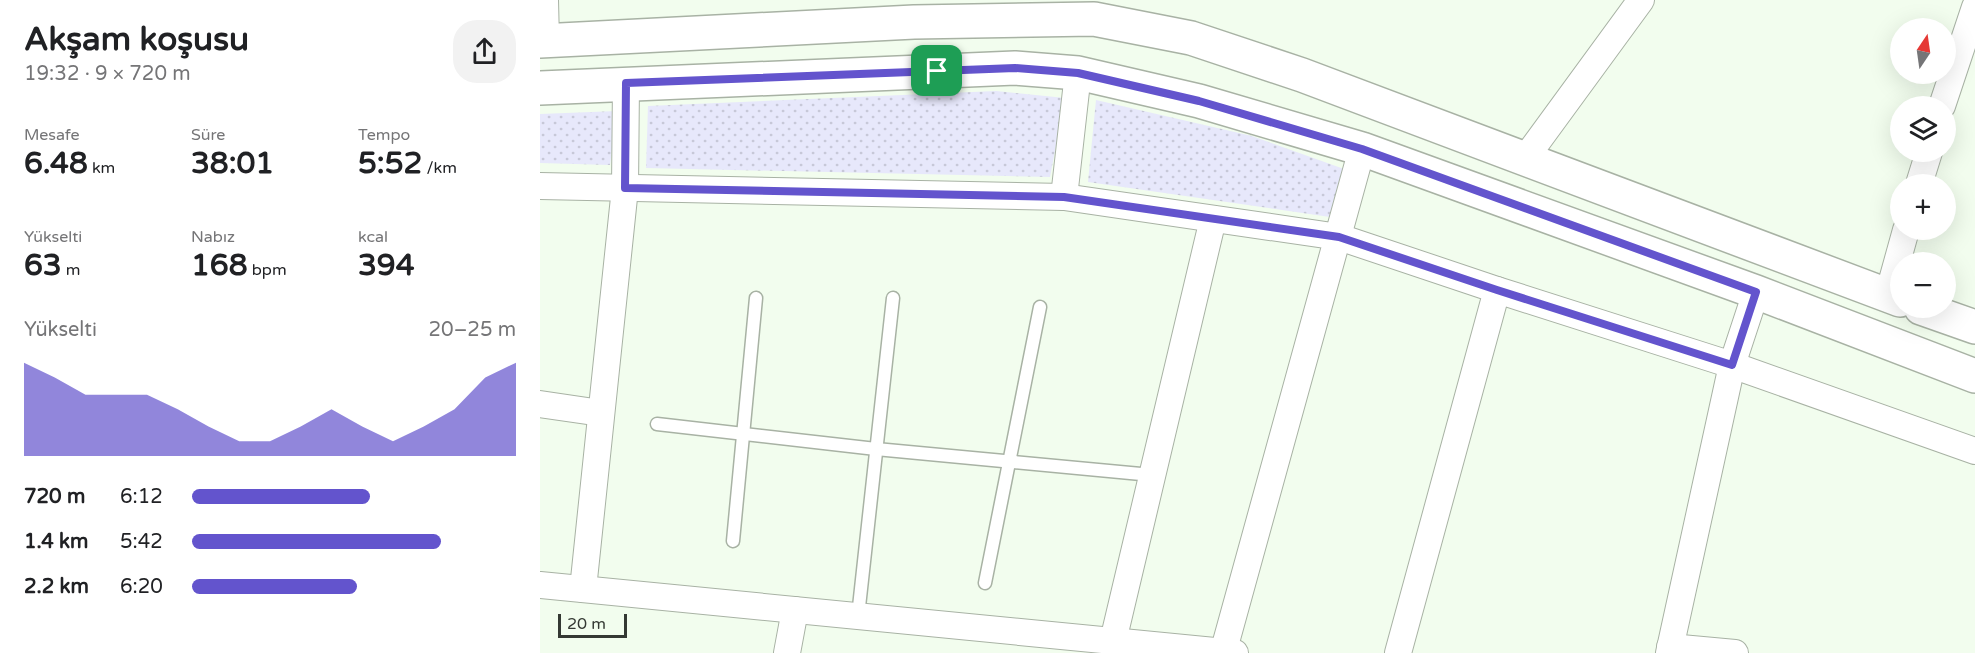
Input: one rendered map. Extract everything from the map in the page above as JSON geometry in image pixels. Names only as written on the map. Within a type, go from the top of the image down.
[{"type":"street","points":[[545,0],[543,41],[912,11],[1096,9],[1302,75],[1890,297]]},
{"type":"street","points":[[1524,160],[1641,0]]},
{"type":"street","points":[[1945,96],[1975,7]]},
{"type":"street","points":[[540,88],[1015,68],[1078,73],[1199,101],[1362,149],[1756,292],[1975,376]]},
{"type":"street","points":[[1064,197],[1078,73]]},
{"type":"street","points":[[583,589],[625,188],[626,83]]},
{"type":"street","points":[[540,585],[1227,653],[1362,149]]},
{"type":"street","points":[[540,186],[1064,197],[1339,237],[1732,365],[1975,451]]},
{"type":"street","points":[[1113,641],[1213,219]]},
{"type":"street","points":[[1398,653],[1497,290]]},
{"type":"street","points":[[1735,653],[1669,650],[1732,365],[1756,292]]},
{"type":"street","points":[[1949,318],[1975,327]]},
{"type":"street","points":[[540,404],[601,413]]},
{"type":"street","points":[[787,653],[795,610]]},
{"type":"lane","points":[[733,541],[756,298]]},
{"type":"lane","points":[[858,616],[894,298]]},
{"type":"lane","points":[[985,583],[1040,307]]},
{"type":"lane","points":[[657,424],[876,449],[1141,474]]},
{"type":"shaded area","points":[[996,91],[1065,98],[1050,177],[646,168],[648,106]]},
{"type":"shaded area","points":[[1096,100],[1252,136],[1344,169],[1330,217],[1088,182]]},
{"type":"shaded area","points":[[617,111],[610,165],[540,163],[540,114]]},
{"type":"route","points":[[1015,68],[1078,73],[1199,101],[1362,149],[1756,292],[1732,365],[1339,237],[1064,197],[625,188],[626,83],[937,71],[1015,68]]}]
